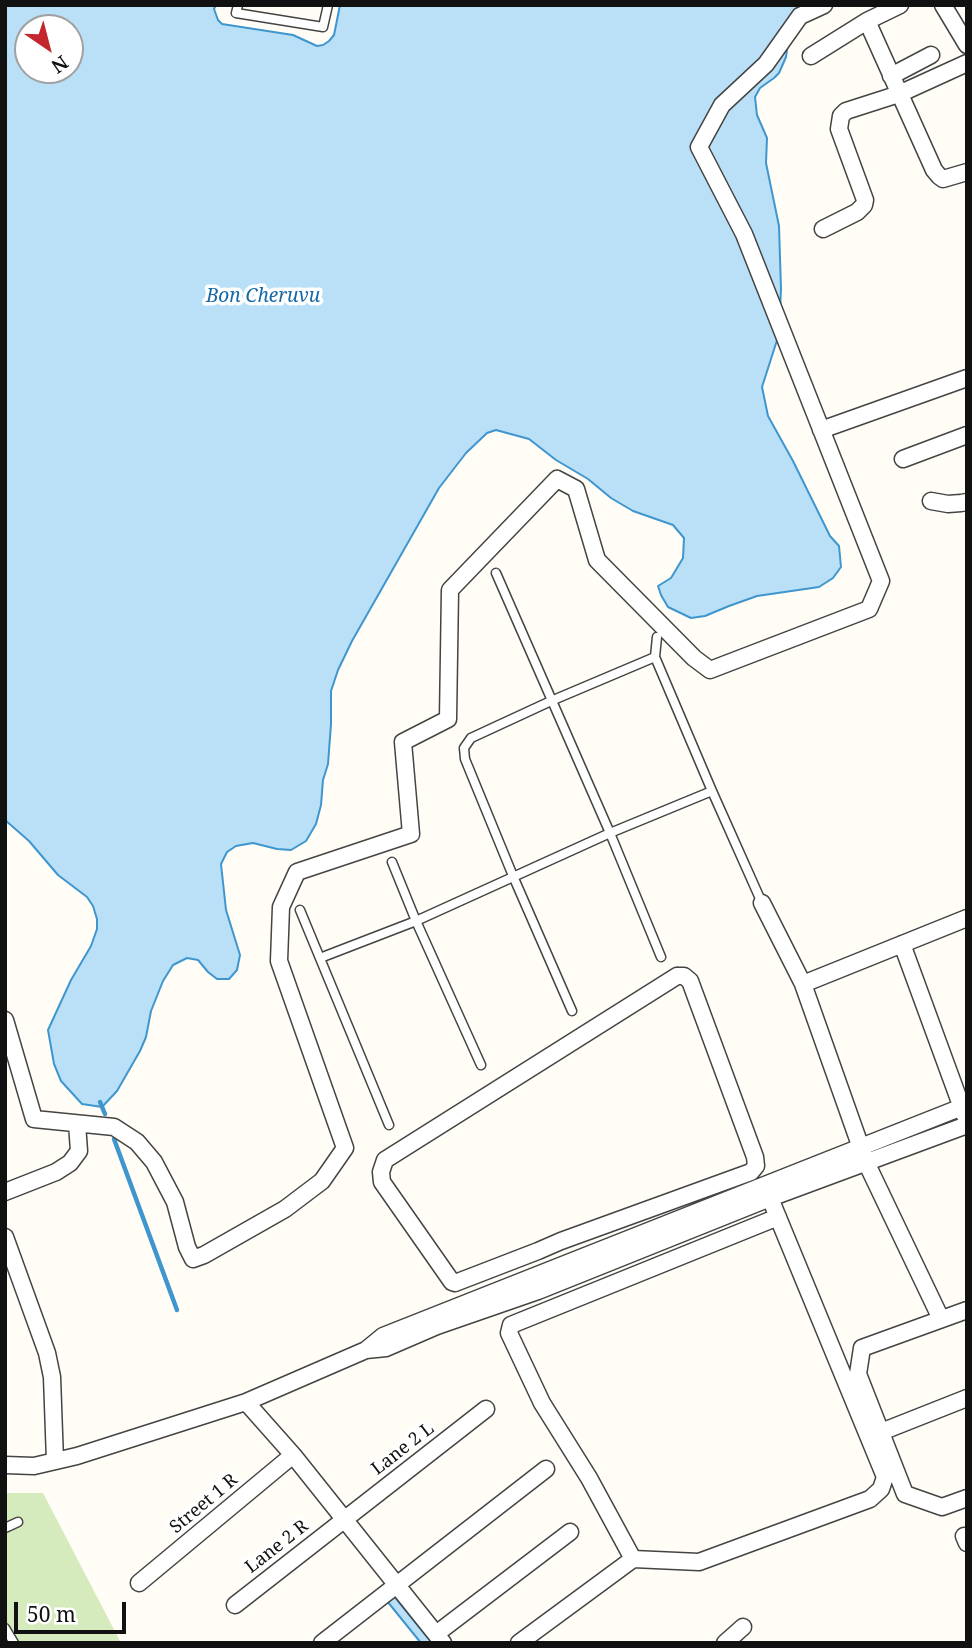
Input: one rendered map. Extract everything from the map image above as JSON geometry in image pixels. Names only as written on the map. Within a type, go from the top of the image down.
[{"type":"street","points":[[5,1020],[34,1119],[114,1127],[137,1142],[154,1162],[175,1202],[192,1259],[205,1255],[285,1209],[322,1181],[345,1148],[279,961],[281,907],[297,872],[411,834],[403,742],[448,719],[450,590],[556,479],[576,489],[597,560],[694,658],[710,670],[869,609],[881,581],[744,234],[699,147],[722,105],[766,64],[800,16],[824,5]]},
{"type":"street","points":[[811,56],[867,21],[900,5]]},
{"type":"street","points":[[943,5],[967,45]]},
{"type":"street","points":[[867,21],[934,170],[947,179],[967,172]]},
{"type":"street","points":[[891,76],[931,55]]},
{"type":"street","points":[[823,229],[857,212],[865,200],[839,129],[841,116],[846,111],[899,94],[967,63]]},
{"type":"street","points":[[821,430],[967,378]]},
{"type":"street","points":[[903,459],[967,435]]},
{"type":"street","points":[[931,501],[948,504],[967,502]]},
{"type":"street","points":[[762,903],[803,984],[863,1154],[942,1319]]},
{"type":"street","points":[[803,984],[967,918]]},
{"type":"street","points":[[435,1321],[560,1269],[965,1115],[902,944]]},
{"type":"street","points":[[684,976],[690,981],[756,1166],[751,1172],[538,1251],[452,1282],[382,1182],[380,1172],[385,1160],[668,981],[684,976]]},
{"type":"street","points":[[5,1192],[56,1172],[71,1163],[79,1151],[77,1124]]},
{"type":"street","points":[[530,1317],[524,1305],[560,1269],[770,1198],[863,1154]]},
{"type":"street","points":[[519,1643],[633,1559],[699,1562],[870,1499],[881,1489],[885,1477],[770,1198]]},
{"type":"street","points":[[511,1325],[778,1217]]},
{"type":"street","points":[[5,1237],[47,1353],[52,1377],[55,1461]]},
{"type":"street","points":[[560,1269],[561,1241]]},
{"type":"street","points":[[538,1251],[560,1269]]},
{"type":"street","points":[[5,1465],[34,1466],[77,1456],[246,1402],[366,1350],[383,1336],[487,1310],[538,1291]]},
{"type":"street","points":[[487,1310],[505,1314],[511,1325],[509,1333],[542,1403],[589,1478],[633,1559]]},
{"type":"street","points":[[967,1310],[862,1348],[858,1374],[905,1494],[942,1507],[967,1497]]},
{"type":"street","points":[[881,1432],[967,1398]]},
{"type":"street","points":[[246,1402],[293,1455],[439,1639],[570,1532]]},
{"type":"street","name":"Lane 2 L","points":[[344,1520],[486,1409]]},
{"type":"street","name":"Street 1 R","points":[[139,1583],[293,1455]]},
{"type":"street","points":[[322,1643],[546,1469]]},
{"type":"street","name":"Lane 2 R","points":[[235,1605],[344,1520]]},
{"type":"street","points":[[725,1643],[743,1627]]},
{"type":"lane","points":[[238,5],[236,13],[323,27],[328,5]]},
{"type":"lane","points":[[496,573],[661,957]]},
{"type":"lane","points":[[657,637],[655,657],[762,903]]},
{"type":"lane","points":[[572,1011],[513,876],[465,759],[464,748],[471,738],[655,657]]},
{"type":"lane","points":[[320,958],[416,921],[610,833],[712,791]]},
{"type":"lane","points":[[392,862],[481,1066]]},
{"type":"lane","points":[[300,910],[390,1125]]},
{"type":"lane","points":[[5,1528],[18,1522]]},
{"type":"lane","points":[[5,1628],[14,1643]]},
{"type":"green space","points":[[5,1493],[43,1493],[121,1643],[5,1643]]},
{"type":"water","name":"Bon Cheruvu","points":[[5,5],[216,5],[214,9],[222,24],[293,35],[317,46],[323,45],[334,35],[340,5],[813,5],[790,28],[786,57],[779,73],[760,88],[755,97],[757,115],[767,138],[766,163],[779,226],[781,289],[779,334],[762,387],[768,416],[830,536],[839,546],[841,567],[833,578],[819,587],[757,596],[705,616],[691,618],[668,607],[658,586],[671,578],[683,558],[684,538],[673,525],[633,511],[611,498],[529,439],[496,430],[487,433],[466,453],[439,488],[338,670],[331,691],[328,764],[323,780],[321,805],[316,824],[306,841],[291,850],[253,843],[236,846],[227,852],[221,864],[226,910],[240,955],[237,970],[229,979],[217,979],[198,960],[187,958],[173,965],[163,981],[151,1011],[140,1051],[117,1091],[102,1107],[82,1104],[61,1081],[54,1064],[48,1030],[71,980],[91,946],[97,929],[97,919],[87,897],[58,875],[29,841],[5,820]]},
{"type":"water","points":[[394,1596],[432,1643],[421,1643],[387,1601]]},
{"type":"waterway","points":[[100,1102],[105,1114]]},
{"type":"waterway","points":[[114,1139],[177,1310]]}]
